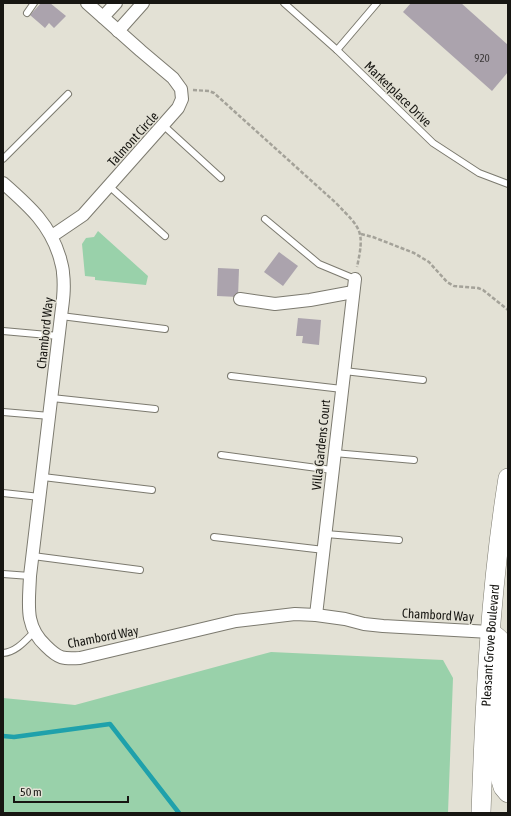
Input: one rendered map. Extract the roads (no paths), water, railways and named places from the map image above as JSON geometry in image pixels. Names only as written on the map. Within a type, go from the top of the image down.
[{"type":"main road","name":"Pleasant Grove Boulevard","points":[[480,813],[495,570],[508,478]]},
{"type":"main road","points":[[490,632],[500,639],[504,646],[506,657],[500,776],[503,787],[508,793]]},
{"type":"street","points":[[87,3],[118,30],[143,3]]},
{"type":"street","points":[[103,17],[116,3]]},
{"type":"street","name":"Talmont Circle","points":[[52,236],[83,215],[178,108],[182,99],[181,89],[173,78],[118,30]]},
{"type":"street","points":[[3,183],[32,208],[52,236]]},
{"type":"street","name":"Chambord Way","points":[[52,236],[63,271],[64,285],[50,416],[30,576],[29,610],[34,632],[39,640],[51,651],[63,659],[80,658],[236,621],[295,614],[345,619],[364,624],[490,632]]},
{"type":"street","name":"Villa Gardens Court","points":[[316,615],[355,278]]},
{"type":"street","points":[[240,299],[275,304],[310,300],[353,292]]},
{"type":"lane","points":[[27,13],[34,3]]},
{"type":"lane","name":"Marketplace Drive","points":[[284,3],[337,50],[433,143],[479,173],[508,184]]},
{"type":"lane","points":[[337,50],[377,3]]},
{"type":"lane","points":[[3,159],[68,94]]},
{"type":"lane","points":[[163,125],[221,178]]},
{"type":"lane","points":[[109,186],[165,236]]},
{"type":"lane","points":[[265,219],[319,264],[355,278]]},
{"type":"lane","points":[[61,316],[164,329]]},
{"type":"lane","points":[[3,331],[59,336]]},
{"type":"lane","points":[[344,371],[423,380]]},
{"type":"lane","points":[[231,376],[342,389]]},
{"type":"lane","points":[[52,398],[155,409]]},
{"type":"lane","points":[[3,412],[50,416]]},
{"type":"lane","points":[[334,453],[414,460]]},
{"type":"lane","points":[[221,455],[332,470]]},
{"type":"lane","points":[[42,477],[152,490]]},
{"type":"lane","points":[[3,493],[40,497]]},
{"type":"lane","points":[[326,534],[399,540]]},
{"type":"lane","points":[[214,537],[324,550]]},
{"type":"lane","points":[[33,556],[140,570]]},
{"type":"lane","points":[[3,574],[30,576]]},
{"type":"lane","points":[[3,653],[18,648],[34,632]]},
{"type":"waterway","points":[[3,736],[14,737],[110,724],[179,813]]}]
